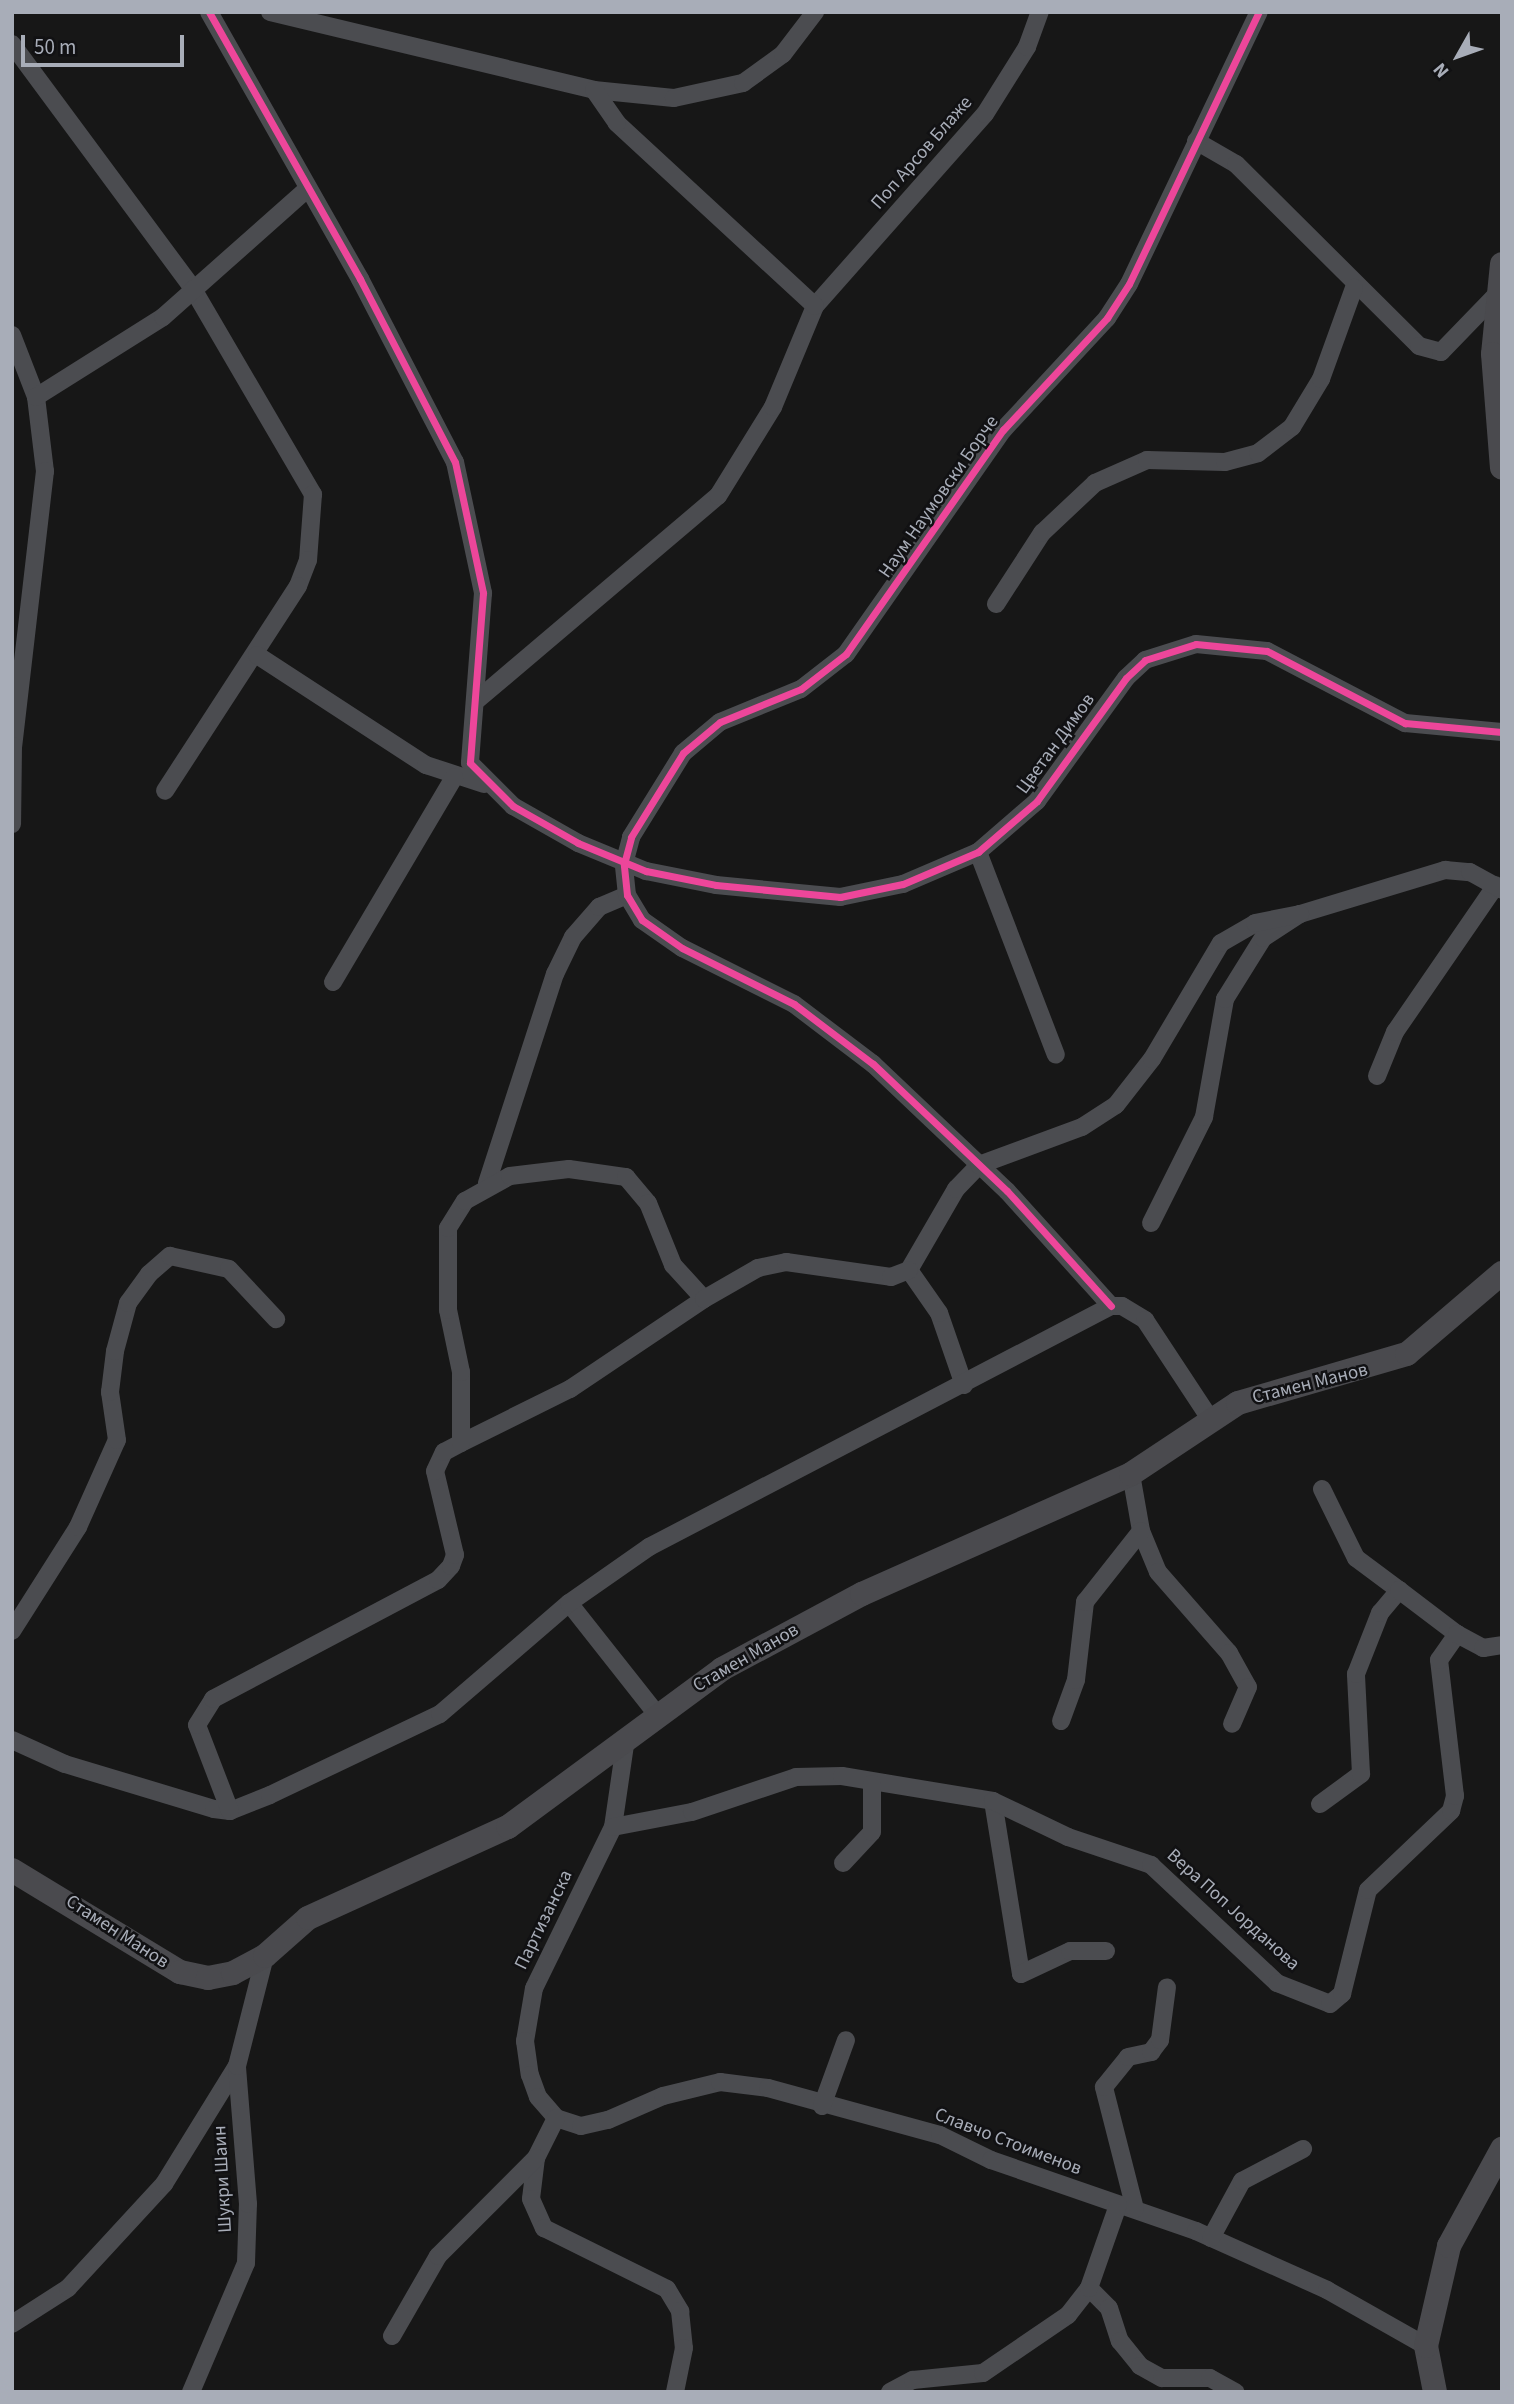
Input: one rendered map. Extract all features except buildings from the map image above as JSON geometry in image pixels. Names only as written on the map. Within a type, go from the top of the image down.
[{"type":"street","points":[[270,12],[594,90],[674,98],[743,83],[783,54],[815,12]]},
{"type":"street","name":"Поп Арсов Блаже","points":[[476,701],[718,496],[773,407],[815,306],[985,114],[1027,47],[1040,12]]},
{"type":"street","name":"Наум Наумовски Борче","points":[[624,864],[631,837],[662,781],[699,738],[749,705],[801,690],[865,631],[1003,430],[1107,318],[1259,12]]},
{"type":"street","points":[[212,13],[455,462],[481,573],[482,665],[470,764],[484,784]]},
{"type":"street","points":[[12,44],[192,289],[313,494],[308,560],[257,655],[165,791]]},
{"type":"street","points":[[594,90],[617,123],[815,306]]},
{"type":"street","points":[[1196,141],[1236,164],[1354,288],[1419,346],[1441,352],[1495,296]]},
{"type":"street","points":[[36,397],[163,317],[307,188]]},
{"type":"street","points":[[1502,264],[1495,296],[1493,354],[1502,468]]},
{"type":"street","points":[[996,604],[1042,533],[1095,483],[1147,460],[1225,463],[1258,453],[1292,426],[1321,379],[1354,288]]},
{"type":"street","points":[[12,335],[36,397],[45,471],[13,746],[12,824]]},
{"type":"street","name":"Цветан Димов","points":[[257,655],[454,777],[484,784],[578,843],[624,864],[678,879],[840,897],[903,884],[978,852],[1037,801],[1126,678],[1145,660],[1196,644],[1266,651],[1405,723],[1502,732]]},
{"type":"street","points":[[333,982],[454,777]]},
{"type":"street","points":[[978,852],[1056,1055]]},
{"type":"street","points":[[624,864],[627,895],[660,933],[834,1032],[979,1165],[1111,1306]]},
{"type":"street","points":[[230,1811],[200,1738],[199,1714],[213,1699],[438,1580],[455,1555],[435,1471],[444,1452],[543,1406],[704,1299],[758,1268],[786,1262],[891,1277],[909,1270],[956,1189],[979,1165],[1082,1127],[1116,1105],[1152,1059],[1221,943],[1255,923],[1300,914],[1445,870],[1499,887],[1395,1032],[1377,1076]]},
{"type":"street","points":[[461,1443],[461,1372],[448,1310],[448,1228],[453,1213],[487,1183],[555,974],[573,937],[599,907],[627,895]]},
{"type":"street","points":[[1151,1223],[1204,1117],[1225,999],[1240,967],[1263,937],[1300,914]]},
{"type":"street","points":[[487,1183],[569,1169],[626,1177],[648,1203],[673,1265],[704,1299]]},
{"type":"street","points":[[12,1631],[78,1527],[117,1440],[110,1392],[115,1351],[128,1303],[149,1274],[170,1256],[229,1269],[276,1319]]},
{"type":"street","points":[[909,1270],[939,1313],[964,1385]]},
{"type":"street","name":"Стамен Манов","points":[[12,1870],[180,1972],[208,1978],[265,1956],[309,1918],[508,1827],[656,1713],[812,1619],[1131,1474],[1211,1420],[1282,1388],[1381,1367],[1416,1348],[1490,1293],[1502,1273]]},
{"type":"street","points":[[12,1740],[119,1782],[230,1811],[440,1714],[569,1603],[649,1546],[964,1385],[1111,1306],[1122,1306],[1145,1321],[1211,1420]]},
{"type":"street","points":[[1131,1474],[1141,1531],[1158,1572],[1229,1653],[1248,1687],[1232,1724]]},
{"type":"street","points":[[1322,1489],[1356,1558],[1457,1634],[1483,1648],[1502,1645]]},
{"type":"street","points":[[1061,1721],[1076,1680],[1086,1602],[1141,1531]]},
{"type":"street","points":[[1320,1804],[1361,1774],[1356,1674],[1380,1613],[1399,1590]]},
{"type":"street","points":[[569,1603],[656,1713]]},
{"type":"street","name":"Вера Поп Јорданова","points":[[613,1827],[692,1812],[796,1777],[842,1776],[872,1784],[993,1801],[1068,1837],[1151,1864],[1277,1983],[1330,2004],[1342,1994],[1368,1890],[1451,1811],[1455,1796],[1437,1678],[1439,1660],[1457,1634]]},
{"type":"street","name":"Партизанска","points":[[556,2118],[538,2097],[530,2075],[526,2041],[534,1988],[613,1827],[626,1738]]},
{"type":"street","points":[[843,1863],[874,1827],[872,1784]]},
{"type":"street","points":[[993,1801],[1021,1974],[1070,1951],[1107,1951]]},
{"type":"street","name":"Шукри Шаин","points":[[191,2392],[246,2263],[248,2204],[237,2066],[265,1956]]},
{"type":"street","points":[[890,2392],[913,2380],[983,2373],[1068,2315],[1089,2288],[1127,2207],[1104,2087],[1119,2065],[1152,2052],[1160,2040],[1167,1987]]},
{"type":"street","points":[[822,2106],[846,2039]]},
{"type":"street","points":[[12,2324],[68,2288],[164,2184],[237,2066]]},
{"type":"street","name":"Славчо Стоименов","points":[[556,2118],[582,2126],[608,2120],[663,2096],[720,2082],[743,2082],[822,2106],[940,2135],[1211,2238],[1426,2346]]},
{"type":"street","points":[[392,2336],[438,2256],[536,2158],[556,2118]]},
{"type":"street","points":[[1211,2238],[1242,2181],[1303,2149]]},
{"type":"street","points":[[1435,2392],[1426,2346],[1448,2246],[1502,2149]]},
{"type":"street","points":[[536,2158],[531,2199],[544,2228],[667,2289],[680,2311],[684,2348],[675,2392]]},
{"type":"street","points":[[1089,2288],[1109,2308],[1120,2341],[1140,2366],[1162,2378],[1210,2378],[1235,2392]]},
{"type":"cycle path","points":[[209,12],[360,279],[455,462],[483,593],[470,763],[513,806],[578,843],[646,871],[716,885],[840,897],[903,884],[978,852],[1037,801],[1126,678],[1145,660],[1196,644],[1267,651],[1405,723],[1502,732]]},
{"type":"cycle path","points":[[1111,1306],[1007,1191],[873,1064],[794,1004],[682,948],[642,920],[627,895],[624,864],[631,837],[683,753],[720,722],[801,689],[846,654],[1003,430],[1107,318],[1129,284],[1259,12]]}]
